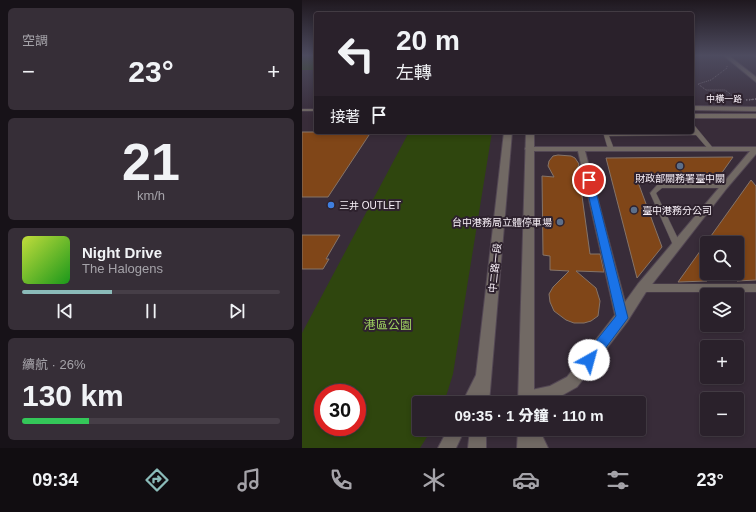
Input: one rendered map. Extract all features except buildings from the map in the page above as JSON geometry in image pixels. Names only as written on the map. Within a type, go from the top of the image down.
[{"type":"street","name":"中橫一路","points":[[694,108],[756,109]]},
{"type":"street","name":"中橫一路","points":[[694,116],[756,116]]},
{"type":"street","name":"中二路一段","points":[[482,396],[508,134]]},
{"type":"street","points":[[526,396],[530,134]]},
{"type":"street","points":[[529,149],[756,149]]},
{"type":"street","points":[[581,149],[622,318]]},
{"type":"street","points":[[541,396],[552,393],[572,382],[622,318],[642,288],[724,186],[756,149]]},
{"type":"street","points":[[474,396],[484,376]]},
{"type":"street","points":[[447,448],[453,436]]},
{"type":"street","points":[[476,448],[477,436]]},
{"type":"street","points":[[526,436],[526,448]]},
{"type":"street","points":[[534,436],[539,448]]},
{"type":"lane","points":[[302,110],[314,110]]},
{"type":"lane","points":[[694,129],[711,149]]},
{"type":"lane","points":[[605,134],[611,149]]},
{"type":"lane","points":[[677,245],[653,192],[660,186],[724,186]]},
{"type":"lane","points":[[642,288],[756,288]]},
{"type":"path","points":[[718,76],[698,84],[706,90],[725,90],[736,99],[742,101],[756,99]]},
{"type":"green space","name":"港區公園","points":[[408,134],[492,134],[453,374],[446,396],[412,396],[412,436],[428,436],[420,448],[302,448],[302,333]]},
{"type":"place","name":"財政部關務署臺中關","points":[[680,166]]},
{"type":"place","name":"三井 OUTLET","points":[[331,205]]},
{"type":"place","name":"臺中港務分公司","points":[[634,210]]},
{"type":"place","name":"台中港務局立體停車場","points":[[560,222]]},
{"type":"route","points":[[589,180],[622,318],[589,360]]}]
